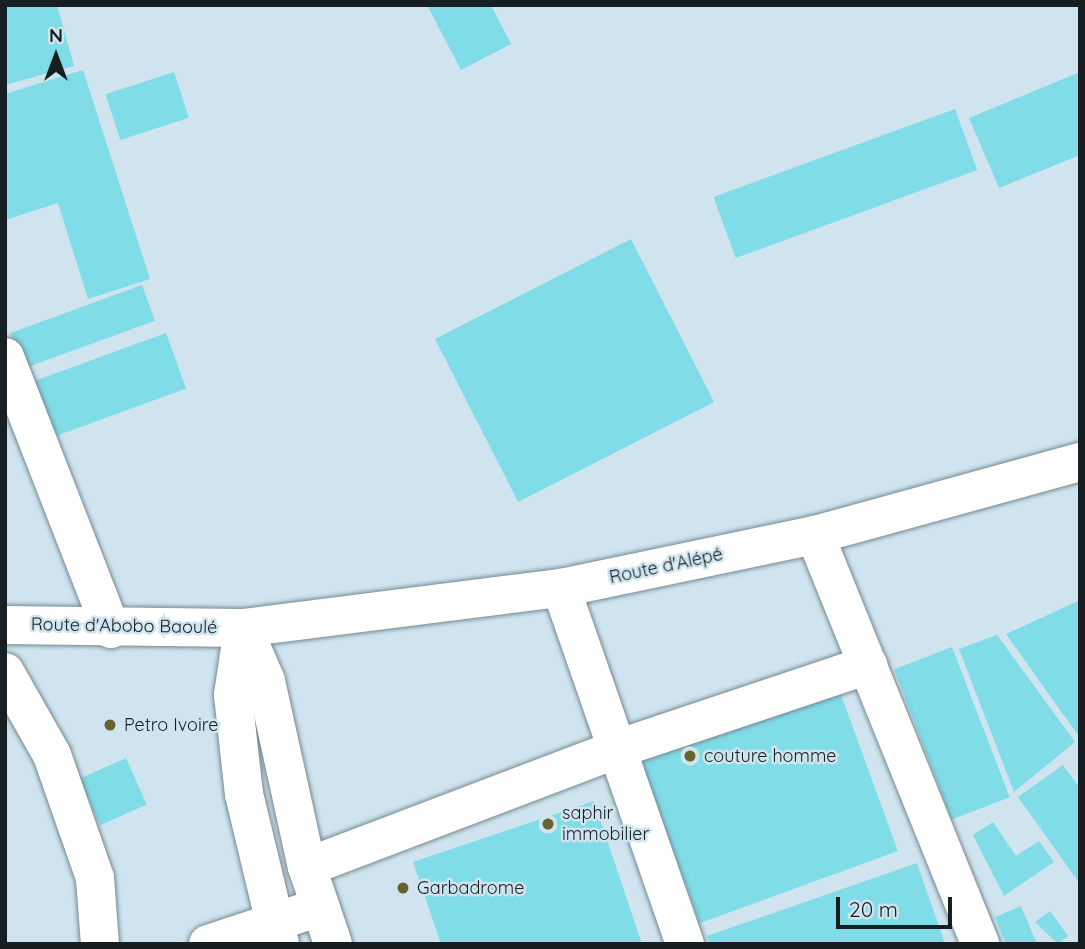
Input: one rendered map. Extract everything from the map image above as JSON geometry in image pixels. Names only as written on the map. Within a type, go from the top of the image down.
[{"type":"main road","points":[[5,357],[111,629]]},
{"type":"main road","name":"Route d'Alépé","points":[[243,628],[561,588],[815,534],[1080,462]]},
{"type":"main road","points":[[815,534],[980,944]]},
{"type":"main road","points":[[561,588],[685,944]]},
{"type":"main road","name":"Route d'Abobo Baoulé","points":[[5,625],[111,629],[243,628]]},
{"type":"main road","points":[[243,628],[266,681],[307,867],[333,944]]},
{"type":"main road","points":[[243,628],[234,708],[244,794],[277,933]]},
{"type":"main road","points":[[307,867],[617,749],[868,665]]},
{"type":"main road","points":[[5,671],[52,755],[91,866],[100,944]]},
{"type":"main road","points":[[208,944],[277,933],[320,907]]},
{"type":"building","points":[[5,5],[57,5],[74,66],[5,85]]},
{"type":"building","points":[[427,5],[491,5],[511,44],[461,70]]},
{"type":"building","points":[[83,70],[150,279],[88,299],[58,203],[5,220],[5,94]]},
{"type":"building","points":[[174,72],[189,118],[120,140],[106,94]]},
{"type":"building","points":[[1080,72],[1080,155],[999,188],[969,118]]},
{"type":"building","points":[[955,109],[977,170],[736,258],[713,197]]},
{"type":"building","points":[[631,239],[714,402],[518,502],[435,339]]},
{"type":"building","points":[[142,285],[155,321],[23,369],[10,333]]},
{"type":"building","points":[[166,333],[186,388],[49,438],[29,383]]},
{"type":"building","points":[[1080,600],[1080,738],[1006,634]]},
{"type":"building","points":[[997,635],[1075,742],[1014,792],[959,649]]},
{"type":"building","points":[[952,647],[1010,797],[952,820],[894,669]]},
{"type":"building","points":[[836,681],[898,851],[700,923],[638,753]]},
{"type":"building","points":[[126,758],[147,805],[100,825],[79,779]]},
{"type":"building","points":[[1063,765],[1080,788],[1080,884],[1018,797]]},
{"type":"building","points":[[594,801],[642,944],[441,944],[413,862]]},
{"type":"building","points":[[993,822],[1016,856],[1039,841],[1054,862],[1004,896],[973,835]]},
{"type":"building","points":[[917,863],[945,944],[710,944],[707,936]]},
{"type":"building","points":[[1021,906],[1037,944],[1006,944],[995,917]]},
{"type":"building","points":[[1050,911],[1068,936],[1058,944],[1035,922]]},
{"type":"place","name":"Petro Ivoire","points":[[110,725]]},
{"type":"place","name":"couture homme","points":[[690,756]]},
{"type":"place","name":"saphir immobilier","points":[[548,824]]},
{"type":"place","name":"Garbadrome","points":[[403,888]]}]
